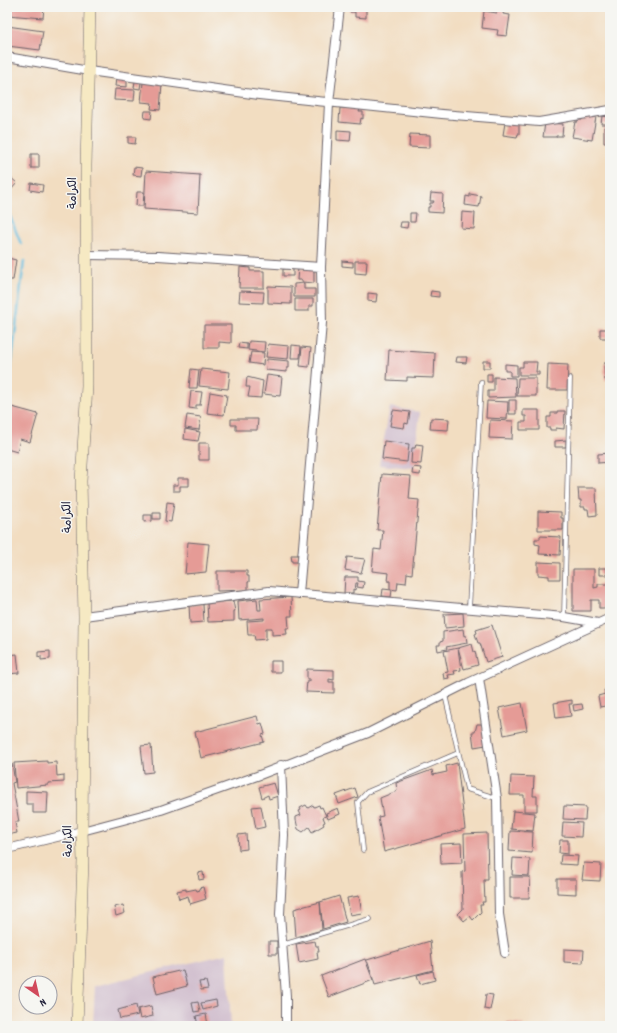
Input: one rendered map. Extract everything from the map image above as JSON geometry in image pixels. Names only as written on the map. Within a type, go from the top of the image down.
[{"type":"main road","name":"الكرامة","points":[[77,1026],[83,861],[84,616],[80,481],[87,386],[86,165],[90,7]]},
{"type":"street","points":[[298,594],[322,323],[321,267],[329,103],[340,7]]},
{"type":"street","points":[[7,58],[259,95],[442,114],[539,122],[610,110]]},
{"type":"street","points":[[87,255],[158,256],[321,267]]},
{"type":"street","points":[[84,616],[269,591],[564,617],[598,623]]},
{"type":"street","points":[[7,849],[161,810],[257,776],[280,765],[368,733],[479,678],[610,618]]},
{"type":"street","points":[[479,678],[497,798],[499,914],[505,953]]},
{"type":"street","points":[[280,765],[284,835],[280,914],[286,996],[286,1026]]},
{"type":"lane","points":[[564,617],[570,378]]},
{"type":"lane","points":[[468,608],[481,382]]},
{"type":"lane","points":[[445,695],[467,789],[497,798]]},
{"type":"lane","points":[[363,850],[358,802],[367,792],[458,753]]},
{"type":"lane","points":[[282,945],[370,919]]},
{"type":"shaded area","points":[[390,407],[420,412],[414,468],[379,465]]},
{"type":"shaded area","points":[[227,954],[231,1025],[93,1026],[95,986]]},
{"type":"building","points":[[7,7],[44,7],[43,18],[7,15]]},
{"type":"building","points":[[351,7],[366,7],[366,18],[355,17],[355,12],[350,12]]},
{"type":"building","points":[[498,9],[504,10],[503,14],[510,15],[507,36],[497,35],[498,30],[482,28],[484,11],[497,13]]},
{"type":"building","points":[[7,26],[43,31],[40,50],[7,46]]},
{"type":"building","points":[[116,79],[127,80],[127,87],[115,86]]},
{"type":"building","points":[[135,81],[141,82],[140,89],[134,88]]},
{"type":"building","points":[[143,82],[162,83],[160,110],[151,109],[152,103],[141,102]]},
{"type":"building","points":[[115,89],[135,90],[134,101],[114,100]]},
{"type":"building","points":[[340,108],[360,109],[359,112],[363,112],[363,119],[361,118],[360,124],[339,122]]},
{"type":"building","points":[[145,111],[152,111],[151,119],[144,118]]},
{"type":"building","points":[[587,116],[596,117],[592,140],[572,137],[575,122],[582,120],[583,118],[587,118]]},
{"type":"building","points":[[602,116],[610,118],[610,124],[601,124]]},
{"type":"building","points":[[505,123],[519,124],[519,134],[517,137],[503,135]]},
{"type":"building","points":[[545,123],[563,124],[562,136],[543,137]]},
{"type":"building","points":[[604,127],[610,127],[610,143],[604,143]]},
{"type":"building","points":[[337,130],[351,131],[350,141],[337,140]]},
{"type":"building","points":[[410,134],[430,135],[430,148],[409,147]]},
{"type":"building","points":[[128,137],[136,137],[135,144],[128,143]]},
{"type":"building","points":[[31,154],[39,154],[39,168],[31,168]]},
{"type":"building","points":[[134,167],[142,168],[141,176],[133,175]]},
{"type":"building","points":[[146,171],[200,175],[198,213],[144,209]]},
{"type":"building","points":[[10,177],[17,183],[10,191],[7,188],[7,180]]},
{"type":"building","points":[[31,183],[43,185],[42,192],[30,190]]},
{"type":"building","points":[[137,192],[144,192],[143,206],[136,206]]},
{"type":"building","points":[[431,193],[443,194],[442,213],[428,212],[430,203],[433,203],[434,201],[430,201]]},
{"type":"building","points":[[470,194],[481,196],[479,207],[465,205],[466,196],[470,197]]},
{"type":"building","points":[[462,212],[475,213],[474,229],[461,228]]},
{"type":"building","points":[[410,213],[416,213],[415,222],[410,222]]},
{"type":"building","points":[[401,222],[408,222],[407,228],[400,227]]},
{"type":"building","points":[[8,258],[16,260],[13,280],[7,280]]},
{"type":"building","points":[[342,261],[353,262],[353,267],[342,266]]},
{"type":"building","points":[[355,261],[367,261],[366,274],[355,273]]},
{"type":"building","points":[[240,267],[250,268],[250,271],[264,271],[264,288],[239,288]]},
{"type":"building","points":[[298,268],[314,268],[314,283],[297,280]]},
{"type":"building","points":[[283,269],[293,269],[293,276],[283,276]]},
{"type":"building","points":[[304,283],[304,289],[315,289],[315,297],[294,297],[294,284]]},
{"type":"building","points":[[268,286],[291,287],[291,304],[268,303]]},
{"type":"building","points":[[240,291],[264,292],[263,303],[239,302]]},
{"type":"building","points":[[431,291],[439,292],[439,297],[430,296]]},
{"type":"building","points":[[368,293],[377,294],[376,302],[368,301]]},
{"type":"building","points":[[295,299],[313,299],[313,306],[309,306],[309,311],[295,311]]},
{"type":"building","points":[[204,325],[231,325],[231,343],[219,342],[219,348],[204,348]]},
{"type":"building","points":[[600,329],[607,329],[607,338],[600,338]]},
{"type":"building","points":[[249,341],[265,342],[264,352],[248,350]]},
{"type":"building","points":[[239,343],[247,344],[247,349],[238,348]]},
{"type":"building","points":[[268,344],[289,346],[288,359],[266,357]]},
{"type":"building","points":[[292,345],[301,346],[300,358],[291,358]]},
{"type":"building","points":[[302,347],[311,348],[309,367],[300,366]]},
{"type":"building","points":[[389,350],[435,353],[434,378],[407,377],[407,381],[387,380]]},
{"type":"building","points":[[251,352],[264,353],[263,365],[249,363]]},
{"type":"building","points":[[457,357],[467,357],[466,363],[456,362]]},
{"type":"building","points":[[267,359],[289,361],[289,368],[287,368],[287,372],[266,370]]},
{"type":"building","points":[[483,361],[490,361],[490,368],[483,368]]},
{"type":"building","points":[[523,362],[537,362],[536,372],[539,372],[539,375],[519,375],[519,367],[523,367]]},
{"type":"building","points":[[604,363],[610,363],[610,380],[605,380]]},
{"type":"building","points":[[505,364],[517,365],[517,376],[510,376],[510,371],[505,371]]},
{"type":"building","points":[[548,364],[568,365],[567,390],[547,390]]},
{"type":"building","points":[[191,369],[199,370],[197,388],[189,388]]},
{"type":"building","points":[[201,369],[230,372],[228,389],[199,386]]},
{"type":"building","points":[[487,374],[492,374],[492,382],[487,382]]},
{"type":"building","points":[[267,375],[282,377],[280,396],[264,394]]},
{"type":"building","points":[[247,377],[263,381],[261,398],[248,397],[250,387],[246,387]]},
{"type":"building","points":[[494,377],[515,378],[516,397],[488,398],[488,391],[494,391]]},
{"type":"building","points":[[518,378],[536,378],[536,396],[517,396]]},
{"type":"building","points":[[191,391],[202,392],[200,405],[196,405],[196,409],[189,408]]},
{"type":"building","points":[[210,392],[227,395],[224,415],[207,413]]},
{"type":"building","points":[[509,400],[516,400],[516,414],[509,414]]},
{"type":"building","points":[[487,401],[508,402],[507,419],[486,418]]},
{"type":"building","points":[[12,407],[38,414],[30,442],[20,439],[17,452],[7,449],[7,424]]},
{"type":"building","points":[[393,410],[410,412],[408,424],[405,423],[404,428],[390,426]]},
{"type":"building","points":[[523,410],[539,410],[539,430],[520,430],[520,422],[526,422],[526,416],[523,416]]},
{"type":"building","points":[[557,411],[565,411],[564,429],[556,428],[556,430],[550,430],[550,428],[547,428],[547,417],[551,417],[551,413],[557,413]]},
{"type":"building","points":[[187,415],[201,417],[199,430],[185,428]]},
{"type":"building","points":[[431,418],[449,419],[448,430],[430,429]]},
{"type":"building","points":[[231,419],[258,419],[257,430],[236,430],[236,425],[231,425]]},
{"type":"building","points":[[490,420],[513,421],[512,439],[489,438]]},
{"type":"building","points":[[185,429],[200,432],[198,441],[184,439]]},
{"type":"building","points":[[566,440],[566,447],[555,447],[555,441]]},
{"type":"building","points":[[384,441],[409,444],[407,462],[382,459]]},
{"type":"building","points":[[199,443],[209,443],[209,460],[199,460]]},
{"type":"building","points":[[416,444],[423,445],[421,464],[411,463],[412,448],[415,448]]},
{"type":"building","points":[[610,453],[610,462],[598,463],[598,454]]},
{"type":"building","points":[[413,467],[421,468],[420,475],[412,474]]},
{"type":"building","points":[[382,474],[411,476],[409,499],[419,500],[412,574],[407,573],[406,583],[398,582],[397,590],[390,589],[390,581],[388,581],[389,573],[372,571],[374,549],[381,550],[383,530],[377,530]]},
{"type":"building","points":[[178,478],[189,478],[189,486],[180,486],[180,491],[173,491],[173,485],[178,485]]},
{"type":"building","points":[[578,488],[596,488],[597,515],[589,516],[588,509],[581,507]]},
{"type":"building","points":[[167,502],[174,503],[171,522],[165,521]]},
{"type":"building","points":[[538,511],[561,512],[561,518],[563,518],[563,530],[538,530]]},
{"type":"building","points":[[153,513],[160,513],[160,519],[153,519]]},
{"type":"building","points":[[144,515],[152,515],[152,521],[144,522]]},
{"type":"building","points":[[540,536],[561,537],[560,555],[539,554],[540,545],[535,544],[535,539],[540,539]]},
{"type":"building","points":[[188,542],[209,544],[206,572],[185,574]]},
{"type":"building","points":[[291,555],[298,555],[298,562],[292,562]]},
{"type":"building","points":[[347,557],[365,559],[361,573],[345,570]]},
{"type":"building","points":[[538,562],[560,563],[560,579],[549,579],[549,576],[538,575]]},
{"type":"building","points":[[599,568],[607,568],[607,575],[599,575]]},
{"type":"building","points":[[573,569],[594,569],[594,588],[598,587],[598,584],[609,584],[609,608],[599,608],[599,600],[591,600],[591,611],[573,611]]},
{"type":"building","points":[[217,571],[247,571],[247,576],[249,576],[248,590],[217,591]]},
{"type":"building","points":[[345,577],[358,577],[358,581],[364,582],[363,588],[357,587],[358,583],[356,583],[353,593],[344,593]]},
{"type":"building","points":[[383,589],[392,590],[391,597],[382,596]]},
{"type":"building","points":[[291,597],[292,616],[288,616],[289,628],[286,628],[287,634],[272,635],[272,628],[266,628],[266,639],[255,640],[254,635],[248,635],[247,621],[264,620],[264,618],[239,620],[238,601],[257,599],[258,610],[261,610],[260,599]]},
{"type":"building","points":[[233,601],[235,611],[234,621],[208,622],[207,602]]},
{"type":"building","points":[[203,604],[204,622],[190,623],[189,605]]},
{"type":"building","points":[[463,613],[464,626],[445,628],[444,614]]},
{"type":"building","points":[[492,625],[502,657],[486,662],[480,643],[478,643],[475,634],[477,633],[476,630]]},
{"type":"building","points":[[463,629],[464,636],[466,635],[467,643],[446,647],[447,649],[438,651],[437,645],[440,645],[440,642],[443,641],[443,632]]},
{"type":"building","points":[[472,644],[478,665],[464,669],[458,648]]},
{"type":"building","points":[[458,648],[461,670],[454,671],[455,674],[448,675],[449,678],[444,679],[443,673],[448,672],[444,651]]},
{"type":"building","points":[[50,651],[50,659],[41,660],[41,656],[38,657],[38,652]]},
{"type":"building","points":[[17,654],[19,673],[7,674],[7,657],[9,657],[9,655]]},
{"type":"building","points":[[271,661],[281,661],[281,672],[271,672]]},
{"type":"building","points":[[307,669],[334,670],[334,680],[329,679],[329,682],[334,682],[334,693],[306,692],[307,681],[310,681],[310,679],[307,679]]},
{"type":"building","points":[[610,689],[610,705],[600,707],[598,696],[605,694],[604,690]]},
{"type":"building","points":[[572,700],[572,704],[569,704],[571,716],[556,718],[554,703]]},
{"type":"building","points":[[522,703],[527,730],[504,735],[499,708]]},
{"type":"building","points":[[582,704],[583,709],[574,711],[573,705]]},
{"type":"building","points":[[257,716],[259,724],[262,723],[265,734],[262,735],[264,742],[201,758],[195,732]]},
{"type":"building","points":[[477,724],[482,724],[486,745],[474,747],[472,732],[475,732]]},
{"type":"building","points":[[151,745],[153,772],[144,773],[141,746]]},
{"type":"building","points":[[47,761],[47,763],[56,762],[57,776],[64,775],[64,782],[16,788],[14,763]]},
{"type":"building","points":[[457,763],[465,829],[384,852],[378,817],[383,816],[380,798],[397,791],[396,783],[432,770],[433,775],[447,772],[446,766]]},
{"type":"building","points":[[12,764],[15,782],[12,783],[19,822],[15,822],[17,833],[7,835],[7,765]]},
{"type":"building","points":[[511,776],[534,777],[533,796],[537,796],[537,811],[524,811],[524,795],[510,795]]},
{"type":"building","points":[[274,783],[278,796],[269,799],[268,795],[262,798],[259,787]]},
{"type":"building","points":[[355,788],[358,797],[339,804],[336,795]]},
{"type":"building","points":[[26,791],[48,792],[47,813],[33,813],[33,804],[26,804]]},
{"type":"building","points":[[306,805],[308,808],[313,805],[314,807],[319,805],[320,808],[322,807],[326,816],[323,817],[325,822],[323,823],[324,825],[312,832],[309,827],[303,832],[298,829],[296,820],[296,817],[301,815],[299,811],[301,810],[300,808]]},
{"type":"building","points":[[261,806],[265,827],[256,829],[252,807]]},
{"type":"building","points":[[564,806],[586,807],[585,820],[563,819]]},
{"type":"building","points":[[338,808],[340,814],[328,819],[326,813]]},
{"type":"building","points":[[513,811],[535,813],[533,831],[511,829]]},
{"type":"building","points":[[563,822],[582,823],[581,837],[562,836]]},
{"type":"building","points":[[510,831],[533,832],[532,853],[509,851]]},
{"type":"building","points":[[487,833],[488,880],[484,880],[485,902],[482,902],[483,905],[480,905],[481,912],[473,920],[470,916],[464,921],[458,914],[463,909],[462,872],[465,871],[464,834]]},
{"type":"building","points":[[246,834],[247,849],[239,850],[238,835]]},
{"type":"building","points":[[560,840],[568,840],[568,854],[559,853]]},
{"type":"building","points":[[461,843],[462,863],[441,864],[440,844]]},
{"type":"building","points":[[561,855],[578,856],[577,865],[560,864]]},
{"type":"building","points":[[513,858],[530,859],[529,876],[512,875]]},
{"type":"building","points":[[584,863],[601,864],[600,881],[582,880]]},
{"type":"building","points":[[203,872],[204,879],[199,880],[198,873]]},
{"type":"building","points":[[510,877],[530,877],[529,898],[510,898]]},
{"type":"building","points":[[557,879],[576,879],[576,894],[557,893]]},
{"type":"building","points":[[203,887],[206,899],[190,904],[188,896],[179,899],[177,891],[196,889],[197,891],[200,890],[199,888]]},
{"type":"building","points":[[339,896],[346,922],[323,929],[320,902]]},
{"type":"building","points":[[359,896],[362,913],[350,915],[347,898]]},
{"type":"building","points":[[320,902],[322,930],[296,937],[294,909]]},
{"type":"building","points":[[123,905],[125,913],[116,916],[114,907]]},
{"type":"building","points":[[269,941],[277,941],[277,954],[269,954]]},
{"type":"building","points":[[315,941],[319,952],[317,952],[318,959],[299,963],[296,944]]},
{"type":"building","points":[[430,941],[433,970],[375,985],[367,960]]},
{"type":"building","points":[[564,949],[584,950],[583,963],[564,962]]},
{"type":"building","points":[[365,959],[373,980],[329,997],[321,976]]},
{"type":"building","points":[[183,970],[187,986],[157,994],[153,977]]},
{"type":"building","points":[[433,971],[435,980],[420,984],[417,975]]},
{"type":"building","points":[[206,981],[208,989],[201,990],[199,982]]},
{"type":"building","points":[[486,994],[493,995],[490,1010],[484,1009]]},
{"type":"building","points":[[216,1000],[217,1006],[203,1010],[201,1003]]},
{"type":"building","points":[[198,1002],[200,1011],[194,1012],[192,1003]]},
{"type":"building","points":[[136,1005],[138,1015],[120,1019],[118,1010]]},
{"type":"building","points":[[151,1006],[153,1016],[140,1019],[138,1009]]},
{"type":"building","points":[[206,1014],[208,1025],[198,1026],[196,1016]]},
{"type":"building","points":[[507,1022],[523,1024],[523,1026],[506,1026]]},
{"type":"waterway","points":[[7,209],[21,244]]},
{"type":"waterway","points":[[7,387],[12,359],[24,261]]}]
